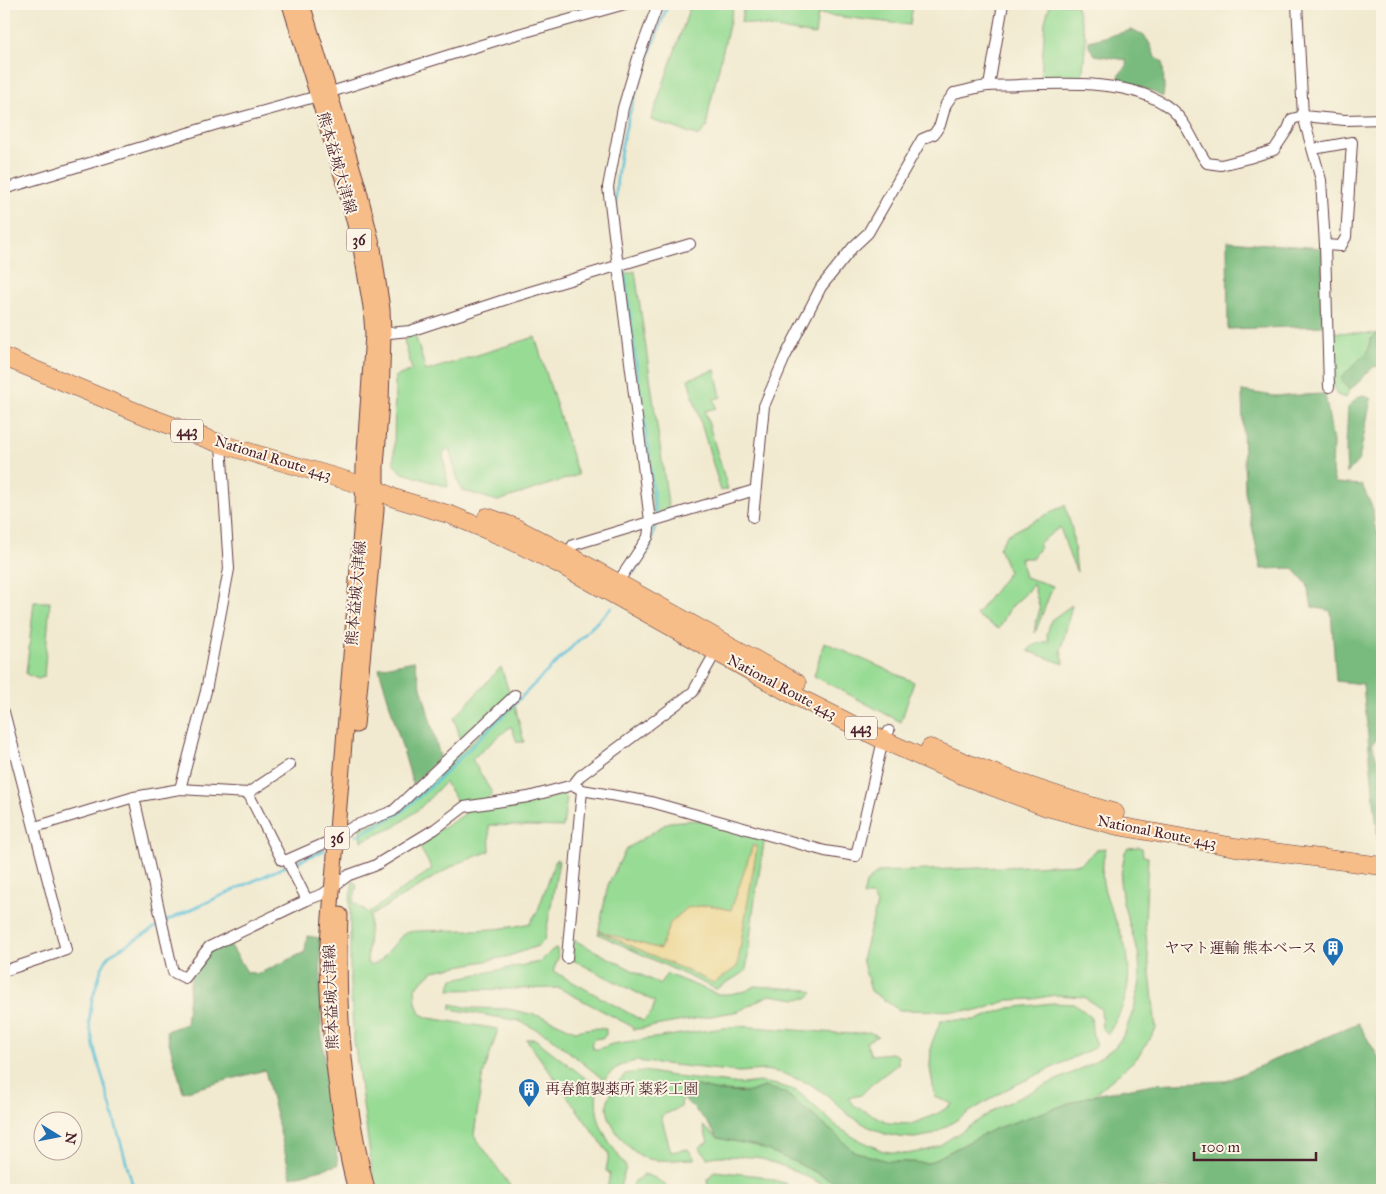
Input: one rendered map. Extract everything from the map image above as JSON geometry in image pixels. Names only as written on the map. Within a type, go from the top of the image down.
[{"type":"highway","name":"National Route 443","points":[[4,357],[146,416],[221,444],[370,487],[394,498],[450,515],[506,538],[718,646],[964,776],[1047,807],[1118,826],[1235,847],[1382,866]]},
{"type":"highway","name":"National Route 443","points":[[370,487],[396,488],[453,505],[514,527],[618,582],[718,646]]},
{"type":"highway","name":"National Route 443","points":[[886,735],[1041,791],[1121,815],[1237,838],[1382,856]]},
{"type":"main road","name":"熊本益城大津線","points":[[290,4],[360,196],[372,248],[382,309],[378,334],[382,402],[370,487],[376,510],[342,834],[327,955],[327,987],[339,1107],[350,1171],[356,1190]]},
{"type":"main road","name":"熊本益城大津線","points":[[302,4],[323,94]]},
{"type":"main road","name":"熊本益城大津線","points":[[336,885],[342,1039],[360,1165],[367,1190]]},
{"type":"street","points":[[4,189],[504,38],[625,4]]},
{"type":"street","points":[[618,582],[648,537],[654,520],[622,265],[608,195],[610,171],[623,108],[638,58],[658,4]]},
{"type":"street","points":[[989,86],[1003,4]]},
{"type":"street","points":[[1296,4],[1303,116],[1321,180],[1330,387]]},
{"type":"street","points":[[753,517],[764,406],[785,356],[821,287],[847,254],[868,233],[922,139],[934,134],[940,125],[946,104],[954,93],[989,86],[1042,83],[1114,87],[1133,90],[1154,98],[1170,109],[1182,120],[1207,163],[1221,164],[1274,150],[1288,129],[1292,119],[1303,116],[1345,120],[1382,118]]},
{"type":"street","points":[[1312,149],[1352,142],[1346,237],[1341,246],[1325,245]]},
{"type":"street","points":[[378,334],[410,331],[513,297],[690,244]]},
{"type":"street","points":[[180,789],[206,691],[229,569],[221,444]]},
{"type":"street","points":[[568,555],[573,545],[755,490]]},
{"type":"street","points":[[567,958],[580,776],[693,692],[718,646]]},
{"type":"street","points":[[289,864],[354,826],[393,811],[515,695]]},
{"type":"street","points":[[4,712],[66,950],[4,971]]},
{"type":"street","points":[[134,797],[173,972],[184,978],[208,947],[307,900],[324,894],[350,875],[374,866],[435,829],[464,807],[578,788],[651,802],[825,851],[856,856],[886,735]]},
{"type":"street","points":[[35,827],[134,797],[180,789],[248,793],[290,765]]},
{"type":"street","points":[[248,793],[282,860],[289,864],[307,900]]},
{"type":"green space","points":[[691,4],[734,4],[710,105],[708,126],[699,136],[651,120]]},
{"type":"green space","points":[[744,4],[913,4],[910,25],[818,14],[815,35],[741,22]]},
{"type":"green space","points":[[1050,4],[1076,4],[1086,39],[1082,80],[1041,78],[1045,22]]},
{"type":"green space","points":[[1132,30],[1145,37],[1155,57],[1163,62],[1163,97],[1149,90],[1119,81],[1120,73],[1127,66],[1126,60],[1095,55],[1089,47],[1089,41]]},
{"type":"green space","points":[[1227,241],[1322,248],[1323,326],[1228,329]]},
{"type":"green space","points":[[635,271],[669,510],[653,513],[622,275]]},
{"type":"green space","points":[[1382,329],[1382,368],[1375,366],[1349,390],[1341,378],[1368,351],[1370,340]]},
{"type":"green space","points":[[1331,332],[1377,334],[1370,340],[1368,351],[1341,378],[1349,390],[1346,398],[1337,395],[1332,381]]},
{"type":"green space","points":[[415,334],[426,371],[535,337],[578,475],[498,501],[461,490],[449,449],[443,453],[448,487],[403,473],[394,465],[395,377],[412,370],[404,340]]},
{"type":"green space","points":[[715,370],[721,397],[714,399],[716,408],[705,411],[728,489],[721,491],[688,379]]},
{"type":"green space","points":[[1242,391],[1274,396],[1325,394],[1333,442],[1332,473],[1335,483],[1362,485],[1373,509],[1374,524],[1382,543],[1382,599],[1380,610],[1382,617],[1382,736],[1372,743],[1382,778],[1382,841],[1378,841],[1363,684],[1336,681],[1331,611],[1312,607],[1307,584],[1293,568],[1261,569],[1245,492]]},
{"type":"green space","points":[[1363,395],[1371,399],[1359,460],[1347,473],[1348,407],[1358,397]]},
{"type":"green space","points":[[1065,505],[1072,529],[1077,572],[1060,527],[1038,544],[1040,547],[1032,558],[1020,558],[1025,577],[1053,586],[1035,633],[1040,609],[1033,584],[1010,608],[999,629],[976,615],[1009,572],[999,548],[1007,535]]},
{"type":"green space","points":[[34,602],[50,602],[44,677],[38,679],[26,674]]},
{"type":"green space","points":[[1072,605],[1061,650],[1064,664],[1028,651],[1035,645],[1049,641],[1047,635],[1051,620]]},
{"type":"green space","points":[[824,642],[914,682],[901,722],[814,676]]},
{"type":"green space","points":[[414,661],[440,757],[413,784],[379,668]]},
{"type":"green space","points":[[501,667],[509,692],[505,699],[461,740],[454,718]]},
{"type":"green space","points":[[514,702],[524,742],[517,742],[511,726],[472,759],[492,793],[486,800],[527,802],[563,794],[567,798],[563,827],[489,825],[490,851],[456,864],[370,916],[367,963],[372,965],[380,961],[405,932],[483,930],[530,923],[538,910],[556,859],[559,861],[545,939],[538,946],[506,957],[433,971],[415,988],[416,1003],[420,1014],[429,1018],[498,1029],[482,1079],[474,1135],[513,1190],[377,1190],[372,1169],[354,1040],[350,985],[350,901],[353,880],[357,885],[353,902],[368,913],[432,869],[418,844],[465,814],[445,782],[420,808],[395,827],[361,841],[360,828],[396,813]]},
{"type":"green space","points":[[696,820],[765,837],[746,971],[716,989],[598,934],[608,885],[626,849],[669,822]]},
{"type":"green space","points":[[1106,848],[1102,874],[1103,883],[1125,946],[1129,969],[1124,1002],[1108,1034],[1102,1028],[1101,1009],[1084,997],[1055,995],[1033,999],[1009,1000],[978,1011],[899,1010],[871,991],[862,959],[877,904],[872,896],[863,896],[866,883],[878,872],[1080,864],[1098,849]]},
{"type":"green space","points":[[1128,848],[1142,848],[1143,856],[1148,857],[1145,925],[1156,1029],[1138,1057],[1094,1095],[994,1129],[928,1163],[887,1161],[853,1151],[809,1112],[764,1087],[749,1092],[718,1091],[689,1084],[683,1087],[681,1107],[661,1116],[671,1152],[688,1149],[695,1159],[648,1159],[641,1156],[625,1143],[613,1126],[607,1108],[611,1093],[625,1074],[643,1071],[684,1078],[742,1084],[760,1082],[797,1091],[839,1128],[883,1151],[906,1154],[928,1150],[940,1145],[999,1107],[1091,1064],[1115,1047],[1125,1033],[1135,1005],[1140,982],[1139,956],[1123,903],[1120,881],[1125,852]]},
{"type":"green space","points":[[307,936],[320,938],[321,1030],[338,1165],[291,1177],[265,1070],[183,1092],[166,1031],[186,1024],[191,975],[210,950],[228,941],[247,972],[258,974],[305,952]]},
{"type":"green space","points":[[574,940],[659,984],[667,974],[717,994],[746,991],[755,986],[808,990],[813,993],[807,998],[797,999],[769,995],[739,1011],[632,1029],[633,1027],[559,988],[449,990],[453,979],[540,962],[552,950],[557,948],[558,958],[553,971],[643,1021],[652,1012],[655,1002],[571,959]]},
{"type":"green space","points":[[1052,1003],[1075,1004],[1091,1017],[1096,1047],[1007,1089],[932,1135],[914,1138],[885,1134],[867,1126],[849,1115],[827,1095],[810,1084],[782,1073],[765,1070],[739,1072],[636,1061],[618,1067],[604,1080],[548,1035],[519,1021],[451,1009],[451,1004],[470,1008],[508,1009],[544,1017],[575,1031],[594,1028],[606,1029],[606,1035],[602,1038],[594,1039],[591,1044],[593,1049],[599,1049],[612,1044],[738,1026],[851,1034],[869,1032],[878,1036],[866,1042],[871,1055],[892,1053],[898,1056],[898,1064],[861,1095],[848,1098],[855,1106],[889,1123],[911,1124],[935,1115],[953,1104],[935,1097],[930,1068],[931,1045],[941,1020],[976,1020],[1009,1008]]},
{"type":"green space","points":[[1358,1023],[1382,1063],[1382,1188],[1328,1190],[1282,1188],[1242,1190],[1224,1188],[1211,1190],[851,1190],[797,1163],[757,1146],[718,1138],[706,1121],[685,1100],[684,1088],[689,1084],[718,1091],[747,1093],[764,1087],[784,1092],[853,1151],[887,1161],[928,1163],[994,1129],[1094,1095],[1153,1084],[1226,1081]]},
{"type":"green space","points":[[526,1039],[535,1039],[597,1087],[597,1111],[602,1130],[626,1167],[619,1190],[607,1190],[610,1173],[606,1171],[609,1154]]},
{"type":"green space","points":[[703,1126],[718,1138],[757,1146],[797,1163],[851,1190],[829,1190],[818,1182],[786,1167],[756,1157],[718,1156],[707,1158],[699,1147],[708,1142]]},
{"type":"green space","points":[[714,1171],[761,1176],[787,1184],[786,1190],[707,1190],[708,1179]]},
{"type":"green space","points":[[644,1174],[655,1178],[672,1190],[631,1190],[634,1182]]},
{"type":"green space","points":[[1382,1188],[1382,1190],[1328,1190]]},
{"type":"sand","points":[[753,845],[757,847],[737,967],[714,983],[598,931],[660,949],[670,923],[687,908],[708,905],[731,910]]},
{"type":"waterway","points":[[616,215],[616,187],[625,133],[640,81],[668,4]]},
{"type":"waterway","points":[[618,228],[623,262]]},
{"type":"waterway","points":[[624,267],[656,517]]},
{"type":"waterway","points":[[634,573],[650,548],[656,523]]},
{"type":"waterway","points":[[356,836],[399,814],[439,779],[612,607]]},
{"type":"waterway","points":[[292,864],[325,850]]},
{"type":"waterway","points":[[164,922],[286,866]]},
{"type":"waterway","points":[[134,1190],[95,1051],[89,1022],[92,1000],[101,970],[109,955],[160,925]]},
{"type":"place","name":"ヤマト運輸 熊本ベース","points":[[1333,967]]},
{"type":"place","name":"再春館製薬所 薬彩工園","points":[[529,1108]]}]
